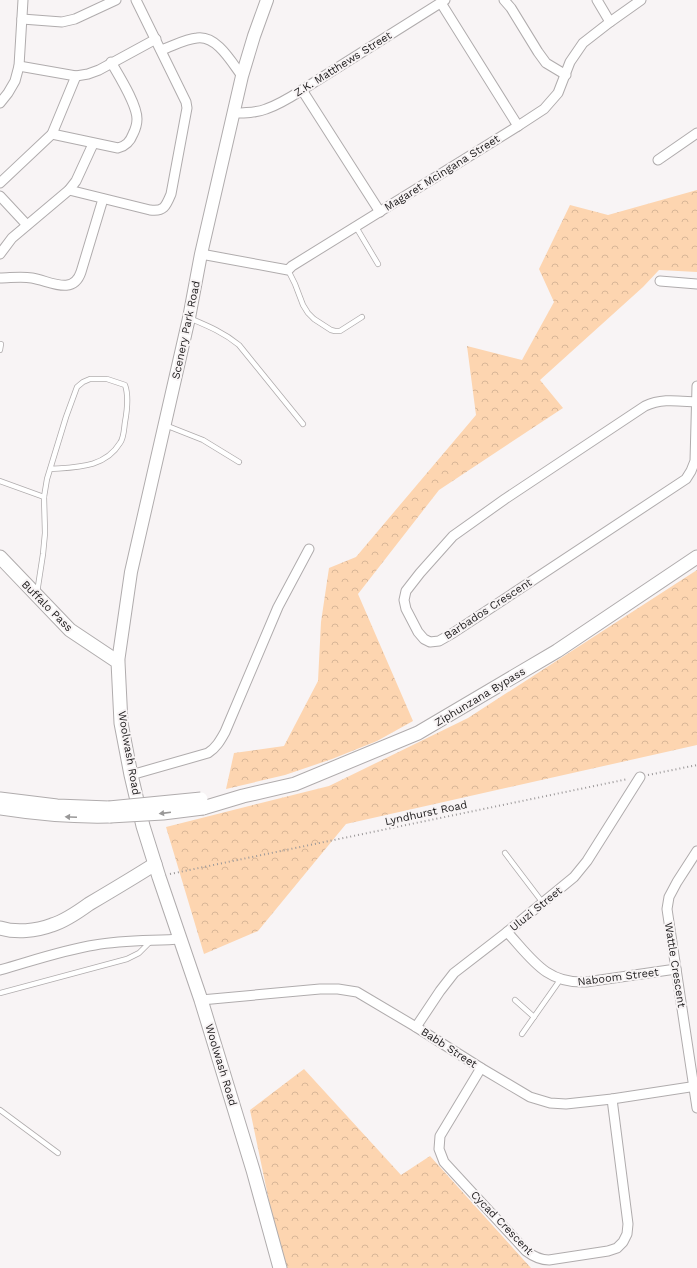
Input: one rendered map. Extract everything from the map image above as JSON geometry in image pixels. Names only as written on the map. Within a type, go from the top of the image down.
[{"type":"main road","name":"Buffalo Pass","points":[[0,557],[70,630],[118,662]]},
{"type":"main road","name":"Ziphunzana Bypass","points":[[110,812],[202,804],[295,784],[418,733],[557,651],[697,557]]},
{"type":"main road","name":"Woolwash Road","points":[[118,662],[121,723],[143,826],[201,1000],[253,1170],[280,1268]]},
{"type":"main road","points":[[0,799],[110,812]]},
{"type":"main road","points":[[0,808],[49,815],[77,817],[110,812]]},
{"type":"main road","points":[[0,928],[5,930],[35,930],[53,925],[157,870]]},
{"type":"street","points":[[0,103],[15,81],[19,66],[23,0]]},
{"type":"street","points":[[22,19],[62,22],[75,19],[116,0]]},
{"type":"street","points":[[69,190],[157,211],[163,209],[171,194],[187,108],[186,102],[136,0]]},
{"type":"street","name":"Scenery Park Road","points":[[118,662],[131,572],[189,318],[201,254],[242,76],[267,0]]},
{"type":"street","points":[[504,0],[511,8],[546,63],[566,75]]},
{"type":"street","points":[[597,0],[610,22]]},
{"type":"street","name":"Magaret Mcingana Street","points":[[288,270],[544,109],[558,93],[570,62],[583,43],[641,0]]},
{"type":"street","points":[[443,1],[518,126]]},
{"type":"street","name":"Z.K. Matthews Street","points":[[234,113],[266,109],[302,90],[443,1]]},
{"type":"street","points":[[161,50],[198,37],[211,39],[242,76]]},
{"type":"street","points":[[19,66],[76,76],[88,74],[99,70],[156,39]]},
{"type":"street","points":[[52,134],[93,144],[118,148],[124,147],[131,141],[137,120],[135,108],[112,62]]},
{"type":"street","points":[[0,183],[52,134],[76,76]]},
{"type":"street","points":[[302,90],[380,212]]},
{"type":"street","points":[[658,160],[697,133]]},
{"type":"street","points":[[0,254],[12,238],[69,190],[76,181],[93,144]]},
{"type":"street","points":[[0,196],[27,225]]},
{"type":"street","points":[[0,278],[32,278],[61,285],[69,285],[74,283],[81,272],[103,199]]},
{"type":"street","points":[[201,254],[288,270]]},
{"type":"street","points":[[660,281],[697,284]]},
{"type":"street","name":"Barbados Crescent","points":[[696,402],[654,401],[505,499],[453,536],[406,591],[404,600],[406,609],[418,632],[424,639],[430,642],[439,641],[686,479],[692,471],[695,460],[697,386]]},
{"type":"street","points":[[131,775],[208,753],[219,743],[278,608],[309,550]]},
{"type":"street","name":"Uluzi Street","points":[[416,1027],[440,991],[454,974],[508,932],[574,877],[587,861],[640,777]]},
{"type":"street","name":"Wattle Crescent","points":[[697,850],[669,897],[666,909],[695,1086],[697,1108]]},
{"type":"street","name":"Naboom Street","points":[[508,932],[539,968],[560,980],[574,983],[586,982],[676,969]]},
{"type":"street","points":[[0,970],[67,950],[96,945],[121,942],[180,939]]},
{"type":"street","name":"Babb Street","points":[[201,1000],[320,989],[338,989],[356,992],[416,1027],[481,1068],[530,1096],[550,1103],[566,1104],[612,1099],[695,1086]]},
{"type":"street","name":"Cycad Crescent","points":[[481,1068],[440,1136],[439,1149],[444,1162],[521,1246],[534,1257],[542,1260],[608,1252],[617,1248],[623,1242],[627,1234],[628,1224],[612,1099]]},
{"type":"lane","points":[[356,227],[378,264]]},
{"type":"lane","points":[[288,270],[303,305],[314,319],[335,331],[340,330],[362,318]]},
{"type":"lane","points":[[189,318],[228,335],[240,345],[303,424]]},
{"type":"lane","points":[[0,350],[1,344]]},
{"type":"lane","points":[[36,596],[45,532],[44,497],[50,469],[77,387],[90,379],[107,379],[125,385],[127,391],[126,418],[121,442],[111,454],[96,464],[50,469]]},
{"type":"lane","points":[[165,425],[204,440],[239,462]]},
{"type":"lane","points":[[0,481],[44,497]]},
{"type":"lane","points":[[505,854],[543,903]]},
{"type":"lane","points":[[0,993],[127,959],[139,953],[151,941]]},
{"type":"lane","points":[[522,1034],[560,980]]},
{"type":"lane","points":[[515,1000],[534,1017]]},
{"type":"lane","points":[[0,1110],[58,1152]]},
{"type":"path","name":"Lyndhurst Road","points":[[157,870],[640,777],[697,764]]},
{"type":"green space","points":[[697,190],[697,272],[659,270],[643,287],[540,380],[563,408],[439,490],[358,594],[413,721],[377,741],[332,759],[285,775],[226,789],[234,753],[284,746],[318,681],[321,622],[329,568],[356,557],[476,415],[467,346],[522,360],[554,302],[539,269],[570,205],[608,215]]},
{"type":"green space","points":[[697,570],[697,745],[346,824],[258,931],[204,954],[166,827],[329,786],[468,718]]},
{"type":"green space","points":[[304,1069],[401,1175],[430,1156],[531,1268],[283,1268],[250,1110]]}]
